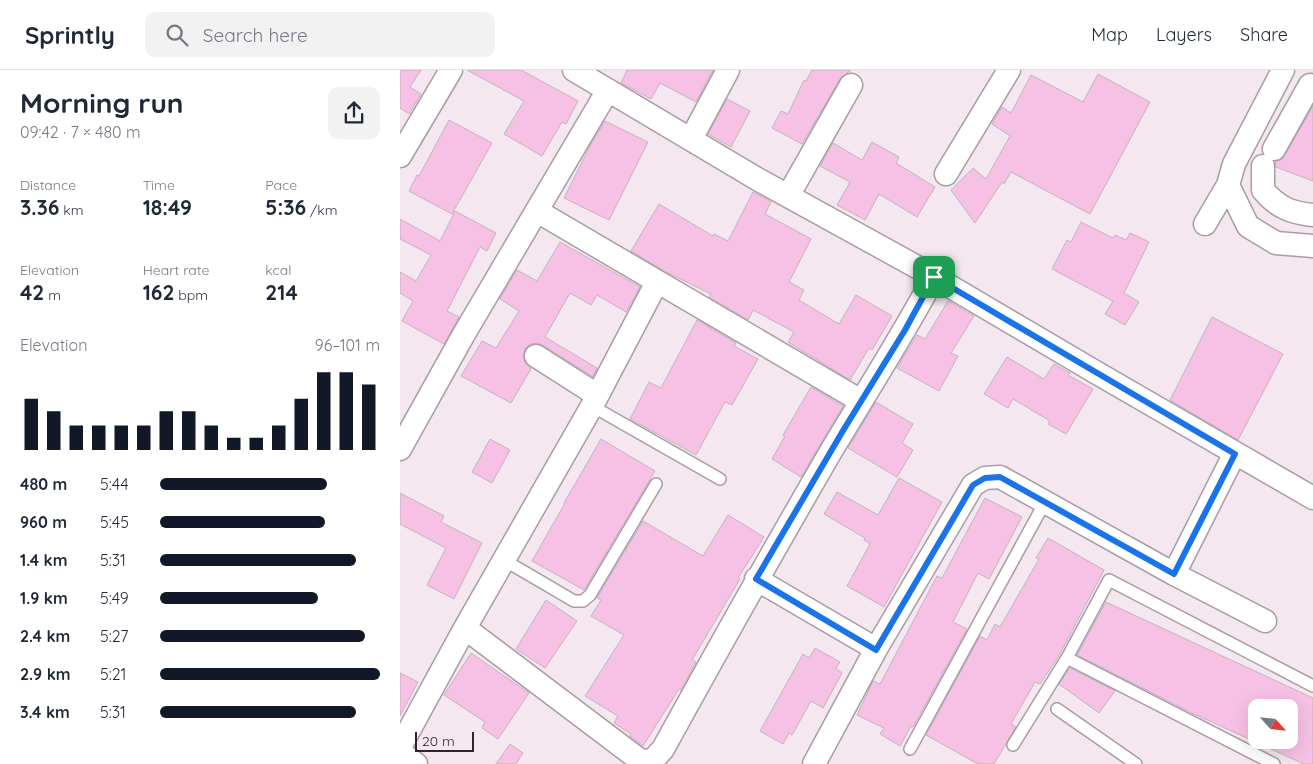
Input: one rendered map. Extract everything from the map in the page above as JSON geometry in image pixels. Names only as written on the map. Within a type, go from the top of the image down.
[{"type":"street","points":[[400,156],[451,70]]},
{"type":"street","points":[[574,70],[788,196],[934,277],[1313,498]]},
{"type":"street","points":[[690,139],[728,70]]},
{"type":"street","points":[[946,174],[1009,70]]},
{"type":"street","points":[[1204,224],[1228,184],[1234,164],[1283,70],[1312,85],[1268,157],[1263,190],[1273,202],[1291,210],[1313,214]]},
{"type":"street","points":[[788,196],[851,85]]},
{"type":"street","points":[[400,449],[464,334],[608,90]]},
{"type":"street","points":[[1228,184],[1248,226],[1276,243],[1313,246]]},
{"type":"street","points":[[537,211],[861,401]]},
{"type":"street","points":[[465,628],[644,762],[653,760],[663,749],[756,579],[905,330],[934,277]]},
{"type":"street","points":[[400,747],[465,628],[595,400],[658,282]]},
{"type":"street","points":[[536,356],[595,400]]},
{"type":"street","points":[[1174,574],[1235,454]]},
{"type":"street","points":[[814,764],[876,650],[973,485],[985,478],[1000,477],[1174,574],[1265,621]]},
{"type":"street","points":[[756,579],[876,650]]},
{"type":"street","points":[[400,752],[416,764]]},
{"type":"lane","points":[[595,400],[720,479]]},
{"type":"lane","points":[[504,560],[574,601],[583,602],[590,595],[656,484]]},
{"type":"lane","points":[[910,750],[1045,502]]},
{"type":"lane","points":[[1013,745],[1067,658],[1109,580],[1313,686]]},
{"type":"lane","points":[[1067,658],[1274,764]]},
{"type":"lane","points":[[1057,709],[1136,764]]},
{"type":"building","points":[[400,70],[421,70],[410,87],[421,94],[409,114],[400,108]]},
{"type":"building","points":[[467,70],[521,70],[578,101],[566,124],[562,122],[542,156],[504,134],[524,101]]},
{"type":"building","points":[[627,70],[713,70],[696,102],[660,83],[651,99],[621,83]]},
{"type":"building","points":[[812,70],[851,70],[840,79],[802,144],[772,128],[781,111],[788,114],[804,80],[806,81]]},
{"type":"building","points":[[1098,74],[1150,102],[1090,214],[1011,172],[1004,184],[1002,182],[975,223],[951,190],[973,168],[986,179],[1010,136],[992,124],[1002,107],[1011,113],[1031,75],[1083,102]]},
{"type":"building","points":[[727,99],[750,111],[731,147],[708,134]]},
{"type":"building","points":[[1313,106],[1313,181],[1276,167],[1275,162],[1281,160],[1285,155]]},
{"type":"building","points":[[449,120],[492,143],[452,214],[409,191]]},
{"type":"building","points":[[605,121],[648,142],[609,220],[564,198],[591,144]]},
{"type":"building","points":[[872,142],[899,157],[896,163],[935,187],[917,217],[879,194],[865,220],[837,205],[850,182],[820,166],[833,143],[862,160]]},
{"type":"building","points":[[753,192],[771,202],[765,214],[811,239],[789,282],[804,290],[799,300],[839,324],[856,295],[892,316],[872,350],[869,348],[850,380],[788,342],[794,332],[753,310],[748,320],[709,297],[711,294],[666,272],[631,251],[659,204],[713,236],[714,234],[728,241]]},
{"type":"building","points":[[455,211],[496,233],[487,251],[480,247],[447,311],[459,317],[444,344],[402,321],[413,301],[400,293],[400,272],[416,281],[431,255],[400,239],[400,219],[440,241]]},
{"type":"building","points":[[1081,222],[1113,238],[1115,235],[1126,240],[1130,233],[1149,242],[1124,293],[1139,302],[1125,325],[1105,314],[1113,301],[1052,269],[1067,240],[1071,242]]},
{"type":"building","points":[[560,242],[640,287],[626,312],[597,295],[591,305],[570,293],[545,337],[597,368],[593,377],[543,345],[537,343],[530,344],[525,349],[523,356],[531,369],[511,403],[461,376],[482,341],[496,348],[519,311],[500,299],[517,270],[537,281]]},
{"type":"building","points":[[948,301],[974,316],[951,353],[958,356],[939,391],[897,368],[917,335],[925,339]]},
{"type":"building","points":[[1212,317],[1283,354],[1238,440],[1170,400]]},
{"type":"building","points":[[697,320],[736,343],[734,346],[758,359],[732,405],[725,402],[696,455],[630,419],[649,382],[661,388]]},
{"type":"building","points":[[1007,357],[1044,379],[1054,364],[1070,373],[1068,375],[1093,389],[1066,434],[1048,424],[1050,421],[1013,399],[1008,408],[984,394]]},
{"type":"building","points":[[811,387],[843,406],[801,477],[772,459],[785,436],[783,435]]},
{"type":"building","points":[[876,402],[913,424],[902,443],[913,450],[897,477],[848,448]]},
{"type":"building","points":[[490,439],[510,450],[492,483],[472,472]]},
{"type":"building","points":[[601,439],[655,471],[584,590],[532,561]]},
{"type":"building","points":[[899,478],[942,502],[884,607],[847,586],[870,544],[864,540],[865,538],[824,514],[837,492],[878,515]]},
{"type":"building","points":[[400,493],[444,516],[441,522],[482,543],[454,599],[427,585],[446,548],[400,524]]},
{"type":"building","points":[[985,498],[1022,517],[989,579],[978,573],[953,622],[967,629],[913,727],[911,726],[900,746],[880,734],[884,728],[857,715],[873,681],[880,684],[937,576],[942,578]]},
{"type":"building","points":[[728,515],[764,537],[738,578],[740,579],[692,660],[696,662],[681,690],[679,689],[643,746],[630,736],[631,734],[614,723],[618,716],[585,696],[624,635],[591,616],[601,600],[597,598],[643,521],[703,556]]},
{"type":"building","points":[[1048,538],[1104,570],[1060,654],[1040,684],[1035,682],[1011,724],[1016,727],[994,764],[978,764],[926,735],[980,636],[987,640],[995,624],[1000,627],[1039,559],[1036,558]]},
{"type":"building","points":[[546,600],[577,621],[545,668],[516,649]]},
{"type":"building","points":[[1106,602],[1313,698],[1313,764],[1304,764],[1271,749],[1298,749],[1298,699],[1248,699],[1248,738],[1192,713],[1077,655]]},
{"type":"building","points":[[815,648],[840,662],[836,668],[842,673],[823,708],[811,701],[792,735],[789,733],[783,744],[760,731],[803,654],[809,658]]},
{"type":"building","points":[[471,653],[529,693],[498,739],[482,728],[485,722],[444,695]]},
{"type":"building","points":[[1070,668],[1115,691],[1099,713],[1059,684]]},
{"type":"building","points":[[400,673],[418,682],[400,716]]},
{"type":"building","points":[[510,744],[523,753],[516,764],[496,764]]},
{"type":"route","points":[[934,277],[1235,454],[1174,574],[1000,477],[985,478],[973,485],[876,650],[756,579],[844,429],[905,330],[934,277]]}]
